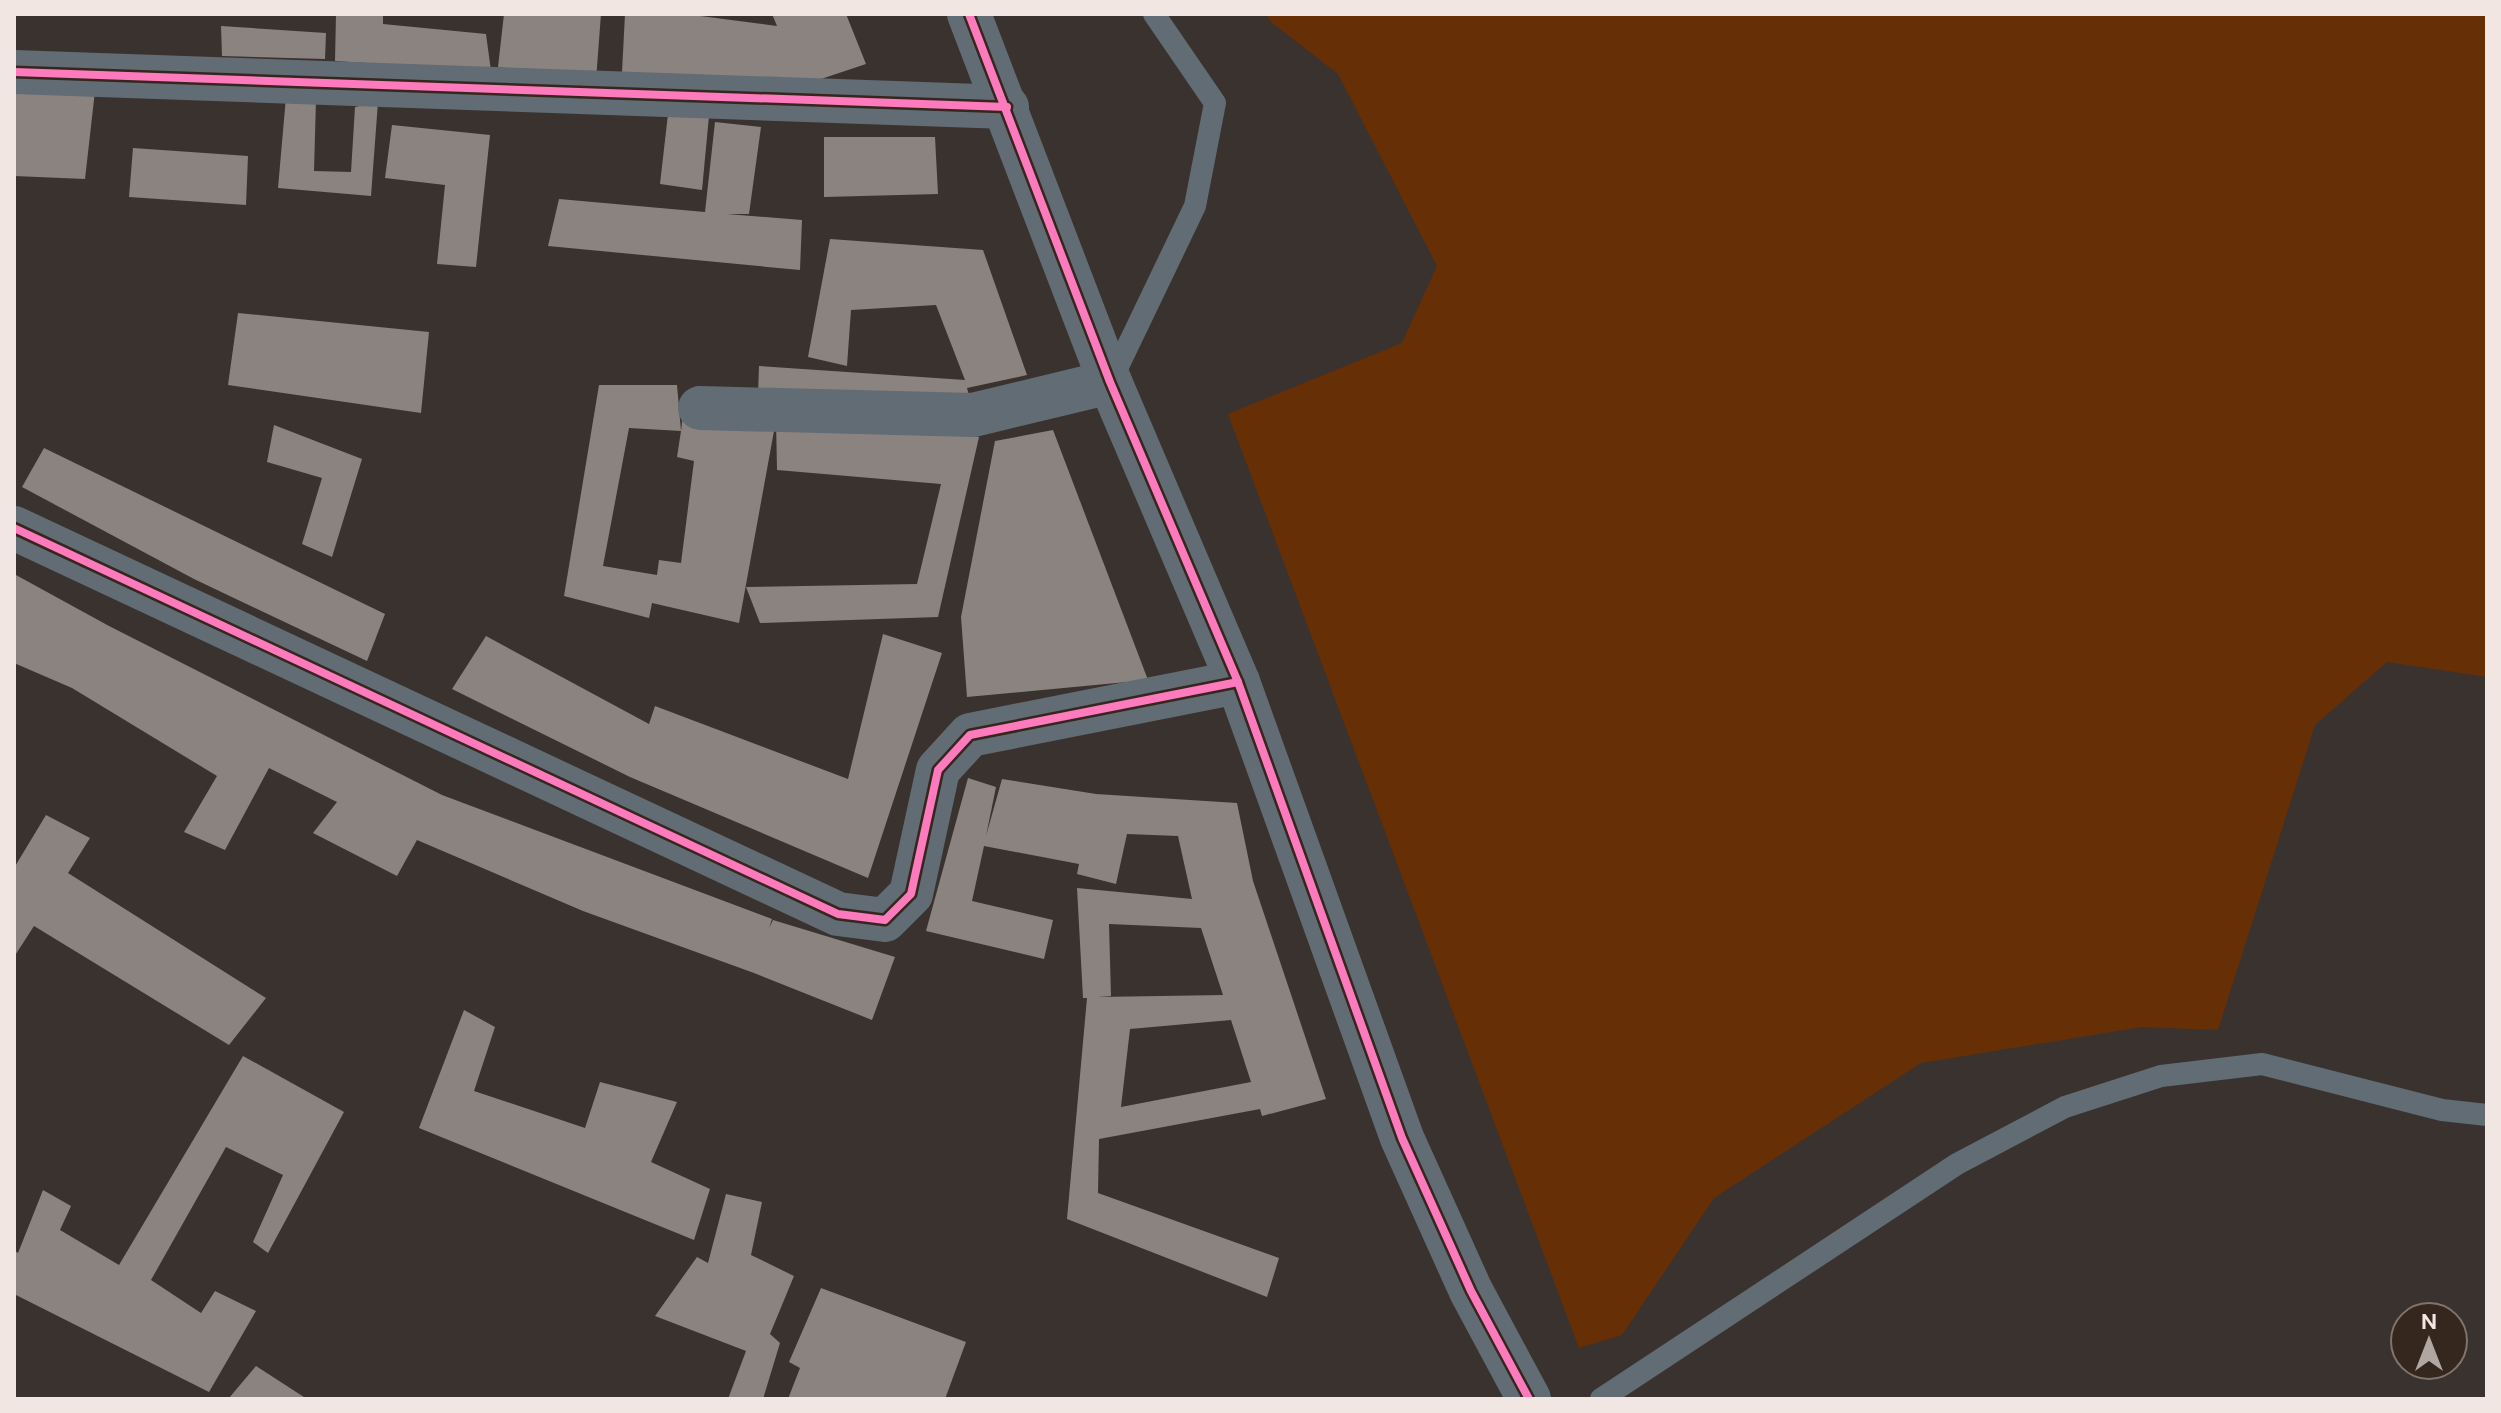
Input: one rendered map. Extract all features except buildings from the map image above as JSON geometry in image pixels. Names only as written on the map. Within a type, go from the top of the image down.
[{"type":"street","points":[[969,14],[1110,382],[1238,682],[1402,1138],[1471,1291],[1529,1399]]},
{"type":"street","points":[[14,72],[1007,107]]},
{"type":"street","points":[[700,408],[973,415],[1110,382]]},
{"type":"street","points":[[15,532],[838,914],[885,920],[911,894],[938,770],[970,735],[1238,682]]},
{"type":"lane","points":[[1110,382],[1195,206],[1215,103],[1154,14]]},
{"type":"lane","points":[[1601,1399],[1957,1164],[2065,1107],[2161,1076],[2262,1064],[2442,1110],[2487,1115]]},
{"type":"shaded area","points":[[1266,14],[2487,14],[2487,677],[2387,662],[2315,725],[2218,1030],[2142,1027],[1921,1063],[1714,1198],[1622,1335],[1579,1348],[1228,414],[1402,343],[1437,266],[1338,74],[1271,22]]},
{"type":"cycle path","points":[[969,14],[1110,382],[1238,682],[1402,1138],[1471,1291],[1529,1399]]},
{"type":"cycle path","points":[[14,72],[1007,107]]},
{"type":"cycle path","points":[[14,528],[838,914],[885,920],[911,894],[938,770],[970,735],[1238,682]]}]
